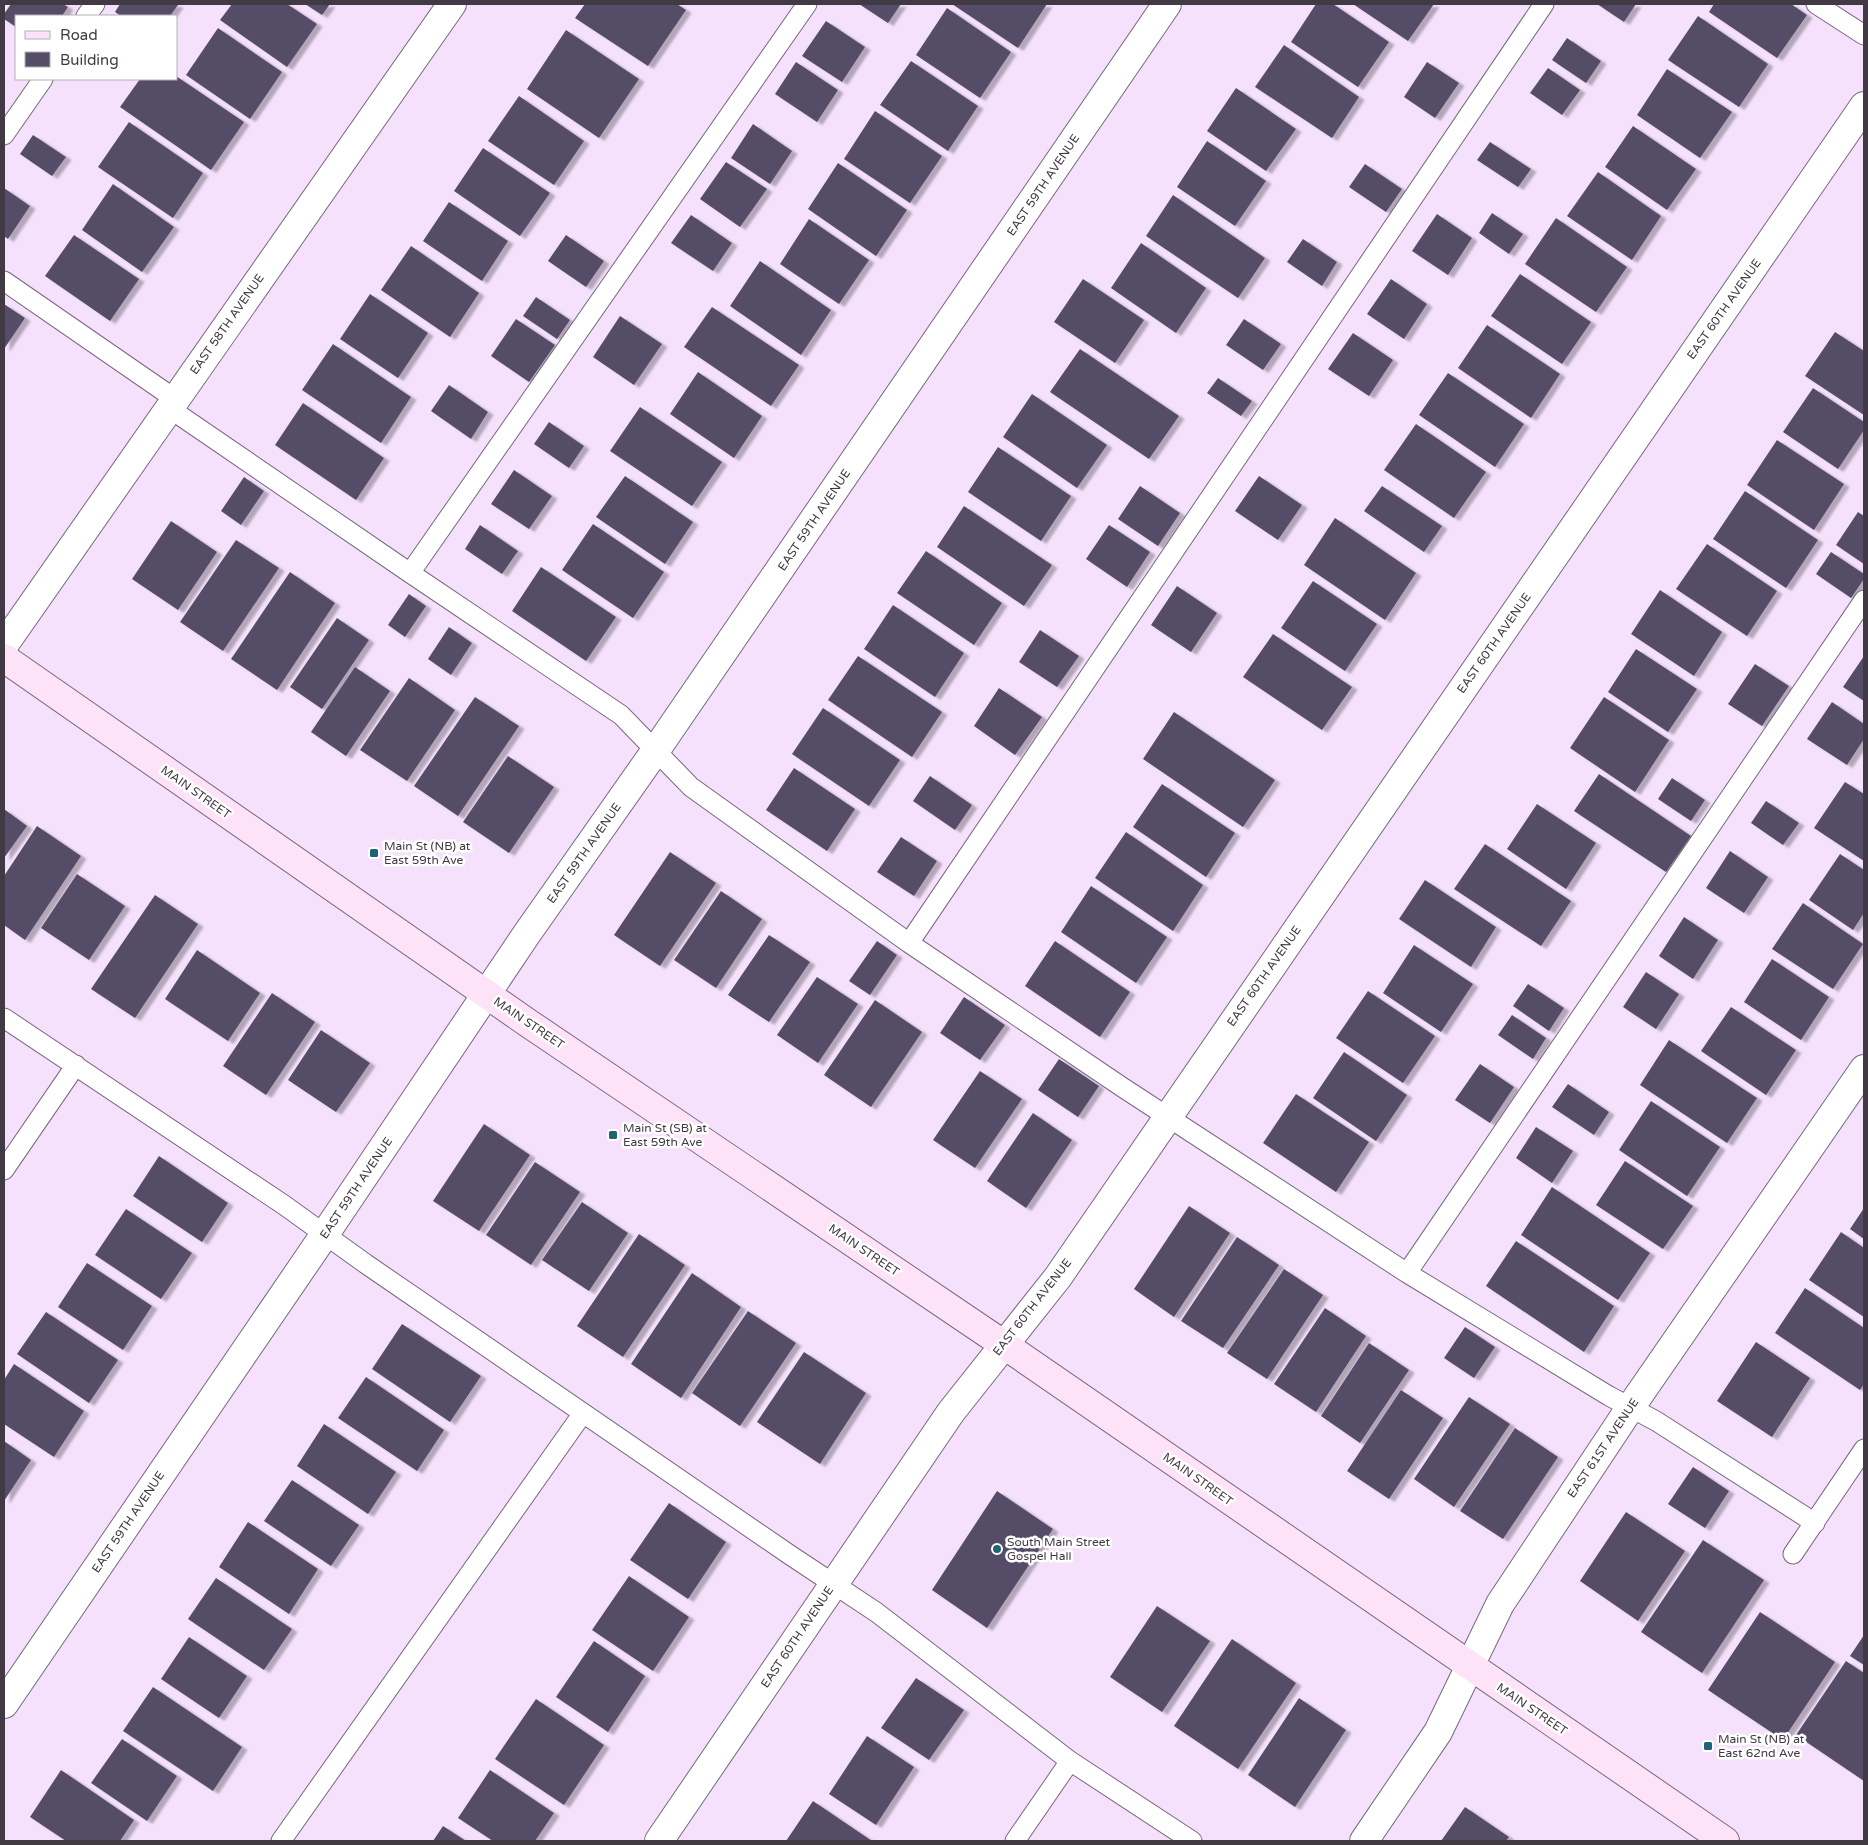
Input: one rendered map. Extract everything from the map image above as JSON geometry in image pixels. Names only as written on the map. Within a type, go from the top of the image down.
[{"type":"main road","name":"MAIN STREET","points":[[4,658],[486,994],[1003,1344],[1725,1841]]},
{"type":"street","name":"EAST 58TH AVENUE","points":[[4,645],[452,4]]},
{"type":"street","name":"EAST 59TH AVENUE","points":[[4,1704],[325,1234],[486,994],[656,750],[1167,4]]},
{"type":"street","name":"EAST 60TH AVENUE","points":[[658,1841],[951,1412],[1058,1277],[1864,106]]},
{"type":"street","name":"EAST 61ST AVENUE","points":[[1364,1841],[1432,1744],[1500,1604],[1630,1408],[1864,1069]]},
{"type":"lane","points":[[87,15],[94,4]]},
{"type":"lane","points":[[410,574],[807,4]]},
{"type":"lane","points":[[909,943],[1544,4]]},
{"type":"lane","points":[[1816,4],[1864,35]]},
{"type":"lane","points":[[4,135],[42,80]]},
{"type":"lane","points":[[4,282],[410,574],[621,715],[691,787],[909,943],[1407,1273],[1630,1408],[1656,1421],[1815,1522]]},
{"type":"lane","points":[[1407,1273],[1864,600]]},
{"type":"lane","points":[[4,1018],[325,1234],[832,1584],[876,1612],[1070,1761],[1192,1841]]},
{"type":"lane","points":[[4,1170],[76,1065]]},
{"type":"lane","points":[[281,1841],[583,1413]]},
{"type":"lane","points":[[1793,1554],[1864,1449]]},
{"type":"lane","points":[[1014,1841],[1070,1761]]},
{"type":"building","points":[[11,4],[63,4],[68,7],[63,15],[15,15],[15,26],[4,19],[4,14]]},
{"type":"building","points":[[120,4],[178,5],[171,15],[120,15],[115,12]]},
{"type":"building","points":[[232,4],[287,4],[317,24],[287,67],[220,20]]},
{"type":"building","points":[[305,4],[330,4],[322,15]]},
{"type":"building","points":[[585,4],[677,4],[686,10],[648,66],[575,18]]},
{"type":"building","points":[[859,4],[901,4],[888,23]]},
{"type":"building","points":[[952,4],[1047,4],[1018,48]]},
{"type":"building","points":[[1316,4],[1333,4],[1389,42],[1358,87],[1291,42]]},
{"type":"building","points":[[1353,4],[1434,4],[1408,41]]},
{"type":"building","points":[[1597,4],[1636,4],[1624,22]]},
{"type":"building","points":[[1714,4],[1791,4],[1807,15],[1777,58],[1709,12]]},
{"type":"building","points":[[947,8],[1011,52],[980,98],[916,55]]},
{"type":"building","points":[[1698,16],[1768,64],[1739,107],[1668,60]]},
{"type":"building","points":[[826,21],[865,47],[842,82],[802,56]]},
{"type":"building","points":[[218,28],[282,72],[250,119],[186,75]]},
{"type":"building","points":[[566,30],[639,79],[599,138],[527,89]]},
{"type":"building","points":[[1567,38],[1601,61],[1586,83],[1552,60]]},
{"type":"building","points":[[1284,45],[1359,97],[1332,138],[1255,87]]},
{"type":"building","points":[[911,61],[978,106],[948,151],[880,105]]},
{"type":"building","points":[[796,62],[838,90],[817,122],[775,94]]},
{"type":"building","points":[[1427,62],[1459,83],[1435,118],[1404,97]]},
{"type":"building","points":[[1548,68],[1580,90],[1562,115],[1530,93]]},
{"type":"building","points":[[1667,69],[1732,112],[1700,158],[1637,115]]},
{"type":"building","points":[[178,77],[244,122],[211,170],[120,107],[139,80],[178,80]]},
{"type":"building","points":[[1236,88],[1296,129],[1266,171],[1207,131]]},
{"type":"building","points":[[519,96],[584,141],[554,185],[488,141]]},
{"type":"building","points":[[875,111],[942,156],[910,203],[844,159]]},
{"type":"building","points":[[129,122],[203,173],[173,218],[98,167]]},
{"type":"building","points":[[753,124],[792,151],[770,184],[731,158]]},
{"type":"building","points":[[1633,126],[1696,169],[1667,210],[1605,167]]},
{"type":"building","points":[[33,135],[66,157],[52,176],[20,154]]},
{"type":"building","points":[[1207,141],[1266,181],[1235,226],[1177,187]]},
{"type":"building","points":[[1490,142],[1531,169],[1518,187],[1477,160]]},
{"type":"building","points":[[483,148],[550,193],[520,236],[454,191]]},
{"type":"building","points":[[726,162],[767,189],[740,227],[700,199]]},
{"type":"building","points":[[838,163],[907,210],[876,256],[808,209]]},
{"type":"building","points":[[1365,164],[1402,189],[1386,212],[1349,187]]},
{"type":"building","points":[[1598,172],[1661,216],[1632,260],[1567,216]]},
{"type":"building","points":[[113,184],[174,227],[142,272],[82,230]]},
{"type":"building","points":[[4,188],[30,206],[8,239],[4,236]]},
{"type":"building","points":[[1173,195],[1265,258],[1238,298],[1146,236]]},
{"type":"building","points":[[449,202],[508,241],[482,281],[423,241]]},
{"type":"building","points":[[1492,213],[1523,234],[1509,254],[1479,233]]},
{"type":"building","points":[[1437,214],[1472,238],[1448,275],[1412,251]]},
{"type":"building","points":[[691,215],[732,243],[713,271],[671,243]]},
{"type":"building","points":[[1556,218],[1627,267],[1596,312],[1525,264]]},
{"type":"building","points":[[809,219],[869,260],[839,304],[780,264]]},
{"type":"building","points":[[74,235],[139,279],[110,321],[45,276]]},
{"type":"building","points":[[566,235],[604,261],[586,287],[548,261]]},
{"type":"building","points":[[1303,239],[1337,262],[1322,286],[1287,262]]},
{"type":"building","points":[[1141,243],[1206,288],[1176,333],[1111,288]]},
{"type":"building","points":[[411,246],[479,293],[450,337],[381,290]]},
{"type":"building","points":[[760,261],[831,310],[801,355],[730,306]]},
{"type":"building","points":[[1520,274],[1591,322],[1562,364],[1491,316]]},
{"type":"building","points":[[1083,279],[1144,320],[1115,363],[1054,322]]},
{"type":"building","points":[[1391,279],[1427,304],[1404,339],[1367,314]]},
{"type":"building","points":[[370,294],[428,333],[398,378],[340,339]]},
{"type":"building","points":[[536,297],[570,320],[557,339],[523,316]]},
{"type":"building","points":[[4,304],[25,318],[4,349]]},
{"type":"building","points":[[712,307],[799,365],[771,406],[684,347]]},
{"type":"building","points":[[620,316],[662,344],[634,385],[593,357]]},
{"type":"building","points":[[516,319],[555,345],[529,382],[491,356]]},
{"type":"building","points":[[1244,319],[1281,344],[1263,370],[1226,345]]},
{"type":"building","points":[[1487,325],[1560,374],[1531,418],[1458,368]]},
{"type":"building","points":[[1835,332],[1864,351],[1864,415],[1805,376]]},
{"type":"building","points":[[1353,333],[1393,360],[1369,396],[1328,369]]},
{"type":"building","points":[[333,344],[411,397],[381,443],[302,390]]},
{"type":"building","points":[[1080,349],[1179,416],[1149,459],[1050,392]]},
{"type":"building","points":[[698,372],[762,416],[734,458],[670,414]]},
{"type":"building","points":[[1448,373],[1524,424],[1495,467],[1419,415]]},
{"type":"building","points":[[1218,378],[1252,401],[1241,416],[1207,393]]},
{"type":"building","points":[[449,385],[488,412],[471,439],[431,411]]},
{"type":"building","points":[[1813,388],[1864,422],[1864,430],[1838,469],[1783,432]]},
{"type":"building","points":[[1032,394],[1107,445],[1077,488],[1003,437]]},
{"type":"building","points":[[303,403],[384,458],[356,500],[275,445]]},
{"type":"building","points":[[640,407],[722,462],[692,506],[610,451]]},
{"type":"building","points":[[549,422],[584,446],[569,468],[534,444]]},
{"type":"building","points":[[1416,424],[1486,472],[1454,518],[1384,470]]},
{"type":"building","points":[[1777,440],[1844,484],[1814,530],[1747,485]]},
{"type":"building","points":[[998,447],[1071,496],[1041,541],[968,492]]},
{"type":"building","points":[[514,470],[552,496],[529,529],[491,504]]},
{"type":"building","points":[[625,476],[693,522],[665,564],[596,517]]},
{"type":"building","points":[[1259,476],[1302,505],[1278,540],[1235,511]]},
{"type":"building","points":[[244,477],[264,491],[241,525],[221,511]]},
{"type":"building","points":[[1140,486],[1180,513],[1158,546],[1118,519]]},
{"type":"building","points":[[1382,486],[1442,526],[1424,552],[1364,511]]},
{"type":"building","points":[[1745,491],[1818,540],[1786,588],[1713,539]]},
{"type":"building","points":[[964,506],[1052,565],[1024,606],[937,547]]},
{"type":"building","points":[[1858,512],[1864,516],[1864,564],[1836,545]]},
{"type":"building","points":[[1335,518],[1416,573],[1385,620],[1304,565]]},
{"type":"building","points":[[171,521],[217,552],[178,610],[132,579]]},
{"type":"building","points":[[593,524],[664,572],[633,618],[562,570]]},
{"type":"building","points":[[480,525],[518,551],[502,574],[465,549]]},
{"type":"building","points":[[1109,525],[1150,552],[1127,587],[1086,559]]},
{"type":"building","points":[[236,540],[279,568],[223,651],[180,622]]},
{"type":"building","points":[[1707,544],[1777,591],[1747,636],[1676,589]]},
{"type":"building","points":[[926,551],[1002,603],[974,645],[897,593]]},
{"type":"building","points":[[1831,552],[1864,574],[1864,579],[1851,598],[1816,574]]},
{"type":"building","points":[[541,567],[616,617],[586,661],[512,611]]},
{"type":"building","points":[[290,572],[335,603],[277,690],[231,659]]},
{"type":"building","points":[[1313,581],[1377,624],[1345,671],[1281,628]]},
{"type":"building","points":[[1177,586],[1217,613],[1191,652],[1151,625]]},
{"type":"building","points":[[1660,590],[1722,632],[1694,676],[1631,634]]},
{"type":"building","points":[[409,594],[426,606],[405,637],[388,625]]},
{"type":"building","points":[[893,605],[964,653],[935,697],[864,649]]},
{"type":"building","points":[[337,618],[369,640],[322,709],[290,687]]},
{"type":"building","points":[[449,627],[472,643],[451,675],[428,659]]},
{"type":"building","points":[[1040,630],[1079,656],[1057,687],[1019,662]]},
{"type":"building","points":[[1273,634],[1352,687],[1322,730],[1243,677]]},
{"type":"building","points":[[1636,649],[1697,689],[1668,732],[1608,692]]},
{"type":"building","points":[[858,656],[942,712],[912,757],[828,700]]},
{"type":"building","points":[[1864,656],[1864,701],[1843,687]]},
{"type":"building","points":[[1755,664],[1789,686],[1762,726],[1728,704]]},
{"type":"building","points":[[355,667],[390,691],[346,756],[311,732]]},
{"type":"building","points":[[409,678],[455,710],[407,781],[360,750]]},
{"type":"building","points":[[999,688],[1042,717],[1015,755],[974,726]]},
{"type":"building","points":[[475,697],[519,726],[458,816],[414,786]]},
{"type":"building","points":[[1604,697],[1669,740],[1635,792],[1570,748]]},
{"type":"building","points":[[1832,702],[1864,724],[1864,739],[1847,765],[1807,739]]},
{"type":"building","points":[[823,708],[900,760],[869,806],[792,754]]},
{"type":"building","points":[[1174,712],[1275,780],[1243,827],[1143,759]]},
{"type":"building","points":[[508,756],[554,787],[509,853],[463,822]]},
{"type":"building","points":[[794,768],[855,809],[827,851],[766,810]]},
{"type":"building","points":[[1599,774],[1691,836],[1666,872],[1574,811]]},
{"type":"building","points":[[930,776],[972,805],[955,830],[913,801]]},
{"type":"building","points":[[1672,778],[1705,800],[1691,821],[1658,799]]},
{"type":"building","points":[[1845,782],[1864,794],[1864,861],[1814,828]]},
{"type":"building","points":[[1162,784],[1235,833],[1206,877],[1133,827]]},
{"type":"building","points":[[1766,801],[1799,823],[1783,845],[1751,823]]},
{"type":"building","points":[[1537,804],[1596,843],[1566,889],[1507,849]]},
{"type":"building","points":[[4,809],[27,826],[4,858]]},
{"type":"building","points":[[37,826],[81,856],[25,940],[4,925],[4,876]]},
{"type":"building","points":[[1126,832],[1203,885],[1173,931],[1095,878]]},
{"type":"building","points":[[901,837],[937,861],[914,896],[877,872]]},
{"type":"building","points":[[1485,844],[1571,901],[1541,946],[1454,889]]},
{"type":"building","points":[[1730,851],[1768,877],[1744,913],[1706,888]]},
{"type":"building","points":[[670,852],[716,883],[660,966],[614,935]]},
{"type":"building","points":[[1840,854],[1864,870],[1864,913],[1853,930],[1809,900]]},
{"type":"building","points":[[77,874],[125,906],[89,960],[41,928]]},
{"type":"building","points":[[1425,880],[1496,927],[1471,967],[1399,919]]},
{"type":"building","points":[[1091,886],[1167,937],[1136,983],[1061,932]]},
{"type":"building","points":[[721,891],[762,919],[716,988],[674,960]]},
{"type":"building","points":[[155,895],[198,924],[135,1018],[91,989]]},
{"type":"building","points":[[1803,903],[1863,944],[1833,989],[1772,949]]},
{"type":"building","points":[[1684,917],[1718,940],[1693,979],[1659,956]]},
{"type":"building","points":[[769,935],[810,962],[769,1022],[728,995]]},
{"type":"building","points":[[877,941],[897,955],[870,995],[849,981]]},
{"type":"building","points":[[1055,941],[1130,992],[1100,1037],[1025,986]]},
{"type":"building","points":[[1414,945],[1473,984],[1441,1032],[1383,993]]},
{"type":"building","points":[[197,950],[260,993],[228,1041],[165,999]]},
{"type":"building","points":[[1772,959],[1829,997],[1801,1040],[1744,1002]]},
{"type":"building","points":[[1646,972],[1679,994],[1656,1029],[1623,1007]]},
{"type":"building","points":[[817,977],[858,1004],[818,1063],[777,1035]]},
{"type":"building","points":[[1528,984],[1564,1008],[1549,1031],[1513,1006]]},
{"type":"building","points":[[1368,991],[1435,1036],[1403,1083],[1336,1038]]},
{"type":"building","points":[[272,993],[315,1022],[266,1095],[223,1066]]},
{"type":"building","points":[[964,997],[1005,1025],[980,1060],[940,1033]]},
{"type":"building","points":[[875,1000],[922,1032],[871,1107],[824,1075]]},
{"type":"building","points":[[1731,1007],[1796,1050],[1766,1095],[1701,1051]]},
{"type":"building","points":[[1512,1015],[1546,1038],[1533,1059],[1498,1035]]},
{"type":"building","points":[[321,1030],[370,1063],[336,1112],[288,1080]]},
{"type":"building","points":[[1669,1040],[1757,1098],[1727,1143],[1640,1085]]},
{"type":"building","points":[[1344,1052],[1407,1095],[1376,1141],[1313,1098]]},
{"type":"building","points":[[1059,1059],[1099,1086],[1078,1117],[1038,1090]]},
{"type":"building","points":[[1480,1064],[1514,1087],[1490,1123],[1455,1100]]},
{"type":"building","points":[[980,1071],[1022,1099],[975,1168],[933,1140]]},
{"type":"building","points":[[1568,1084],[1609,1112],[1594,1135],[1552,1107]]},
{"type":"building","points":[[1296,1094],[1369,1142],[1336,1192],[1263,1143]]},
{"type":"building","points":[[1651,1101],[1720,1147],[1687,1196],[1619,1150]]},
{"type":"building","points":[[1033,1113],[1072,1140],[1026,1208],[987,1181]]},
{"type":"building","points":[[484,1124],[530,1155],[479,1231],[433,1201]]},
{"type":"building","points":[[1536,1127],[1573,1151],[1552,1183],[1516,1158]]},
{"type":"building","points":[[159,1156],[228,1203],[202,1242],[133,1196]]},
{"type":"building","points":[[1625,1161],[1693,1206],[1663,1249],[1596,1205]]},
{"type":"building","points":[[535,1162],[580,1192],[531,1265],[486,1235]]},
{"type":"building","points":[[1552,1187],[1650,1253],[1618,1300],[1521,1235]]},
{"type":"building","points":[[582,1202],[628,1233],[589,1291],[542,1260]]},
{"type":"building","points":[[1189,1206],[1230,1233],[1174,1317],[1134,1289]]},
{"type":"building","points":[[1864,1208],[1864,1239],[1850,1229]]},
{"type":"building","points":[[126,1209],[192,1253],[161,1299],[95,1255]]},
{"type":"building","points":[[1841,1232],[1864,1248],[1864,1317],[1809,1280]]},
{"type":"building","points":[[639,1234],[685,1265],[623,1357],[577,1326]]},
{"type":"building","points":[[1237,1237],[1279,1265],[1223,1348],[1181,1321]]},
{"type":"building","points":[[1516,1241],[1614,1306],[1584,1352],[1486,1286]]},
{"type":"building","points":[[87,1263],[152,1306],[123,1350],[58,1307]]},
{"type":"building","points":[[1284,1269],[1323,1295],[1267,1379],[1227,1353]]},
{"type":"building","points":[[692,1273],[741,1307],[681,1398],[631,1364]]},
{"type":"building","points":[[1805,1288],[1864,1328],[1864,1384],[1860,1390],[1775,1333]]},
{"type":"building","points":[[1325,1308],[1366,1336],[1316,1412],[1274,1384]]},
{"type":"building","points":[[748,1311],[796,1343],[740,1426],[692,1393]]},
{"type":"building","points":[[46,1312],[118,1360],[89,1403],[17,1354]]},
{"type":"building","points":[[402,1324],[481,1376],[450,1422],[372,1369]]},
{"type":"building","points":[[1465,1327],[1495,1347],[1474,1378],[1444,1358]]},
{"type":"building","points":[[1756,1342],[1810,1378],[1772,1437],[1717,1401]]},
{"type":"building","points":[[1369,1343],[1409,1370],[1360,1443],[1321,1416]]},
{"type":"building","points":[[804,1352],[866,1393],[820,1464],[757,1422]]},
{"type":"building","points":[[14,1364],[84,1411],[54,1457],[4,1424],[4,1380]]},
{"type":"building","points":[[366,1377],[444,1430],[417,1471],[338,1418]]},
{"type":"building","points":[[1401,1390],[1443,1418],[1389,1499],[1347,1471]]},
{"type":"building","points":[[1469,1397],[1510,1424],[1454,1507],[1414,1479]]},
{"type":"building","points":[[324,1424],[396,1472],[368,1514],[297,1466]]},
{"type":"building","points":[[1515,1428],[1558,1457],[1503,1539],[1460,1511]]},
{"type":"building","points":[[4,1441],[31,1460],[4,1501]]},
{"type":"building","points":[[1693,1467],[1729,1491],[1705,1528],[1668,1504]]},
{"type":"building","points":[[292,1480],[359,1525],[331,1566],[264,1521]]},
{"type":"building","points":[[997,1491],[1053,1529],[987,1628],[932,1590]]},
{"type":"building","points":[[669,1503],[726,1542],[688,1599],[630,1560]]},
{"type":"building","points":[[1626,1512],[1685,1551],[1638,1621],[1580,1581]]},
{"type":"building","points":[[248,1522],[318,1569],[289,1614],[219,1567]]},
{"type":"building","points":[[1703,1540],[1764,1580],[1702,1673],[1641,1632]]},
{"type":"building","points":[[629,1576],[689,1617],[653,1671],[592,1630]]},
{"type":"building","points":[[216,1578],[292,1629],[264,1670],[188,1619]]},
{"type":"building","points":[[1157,1606],[1210,1641],[1162,1712],[1110,1677]]},
{"type":"building","points":[[1760,1612],[1835,1662],[1783,1740],[1708,1690]]},
{"type":"building","points":[[1864,1635],[1864,1665],[1850,1656]]},
{"type":"building","points":[[189,1637],[247,1676],[219,1718],[161,1679]]},
{"type":"building","points":[[1232,1639],[1296,1683],[1238,1769],[1174,1726]]},
{"type":"building","points":[[594,1641],[645,1676],[608,1732],[556,1697]]},
{"type":"building","points":[[1846,1661],[1864,1673],[1864,1781],[1796,1735]]},
{"type":"building","points":[[916,1678],[964,1710],[929,1760],[881,1728]]},
{"type":"building","points":[[153,1687],[242,1747],[213,1791],[123,1731]]},
{"type":"building","points":[[1299,1698],[1346,1730],[1295,1807],[1248,1775]]},
{"type":"building","points":[[536,1699],[604,1745],[564,1805],[495,1759]]},
{"type":"building","points":[[867,1736],[914,1767],[876,1825],[829,1794]]},
{"type":"building","points":[[122,1739],[177,1776],[147,1821],[91,1783]]},
{"type":"building","points":[[61,1770],[134,1820],[120,1841],[66,1841],[30,1817]]},
{"type":"building","points":[[490,1770],[554,1813],[535,1841],[493,1841],[458,1818]]},
{"type":"building","points":[[813,1801],[872,1841],[786,1841]]},
{"type":"building","points":[[1465,1807],[1509,1837],[1506,1841],[1441,1841]]},
{"type":"building","points":[[443,1826],[466,1841],[433,1841]]},
{"type":"place","name":"Main St (NB) at East 59th Ave","points":[[374,853]]},
{"type":"place","name":"Main St (SB) at East 59th Ave","points":[[613,1135]]},
{"type":"place","name":"South Main Street Gospel Hall","points":[[997,1549]]},
{"type":"place","name":"Main St (NB) at East 62nd Ave","points":[[1708,1746]]}]
